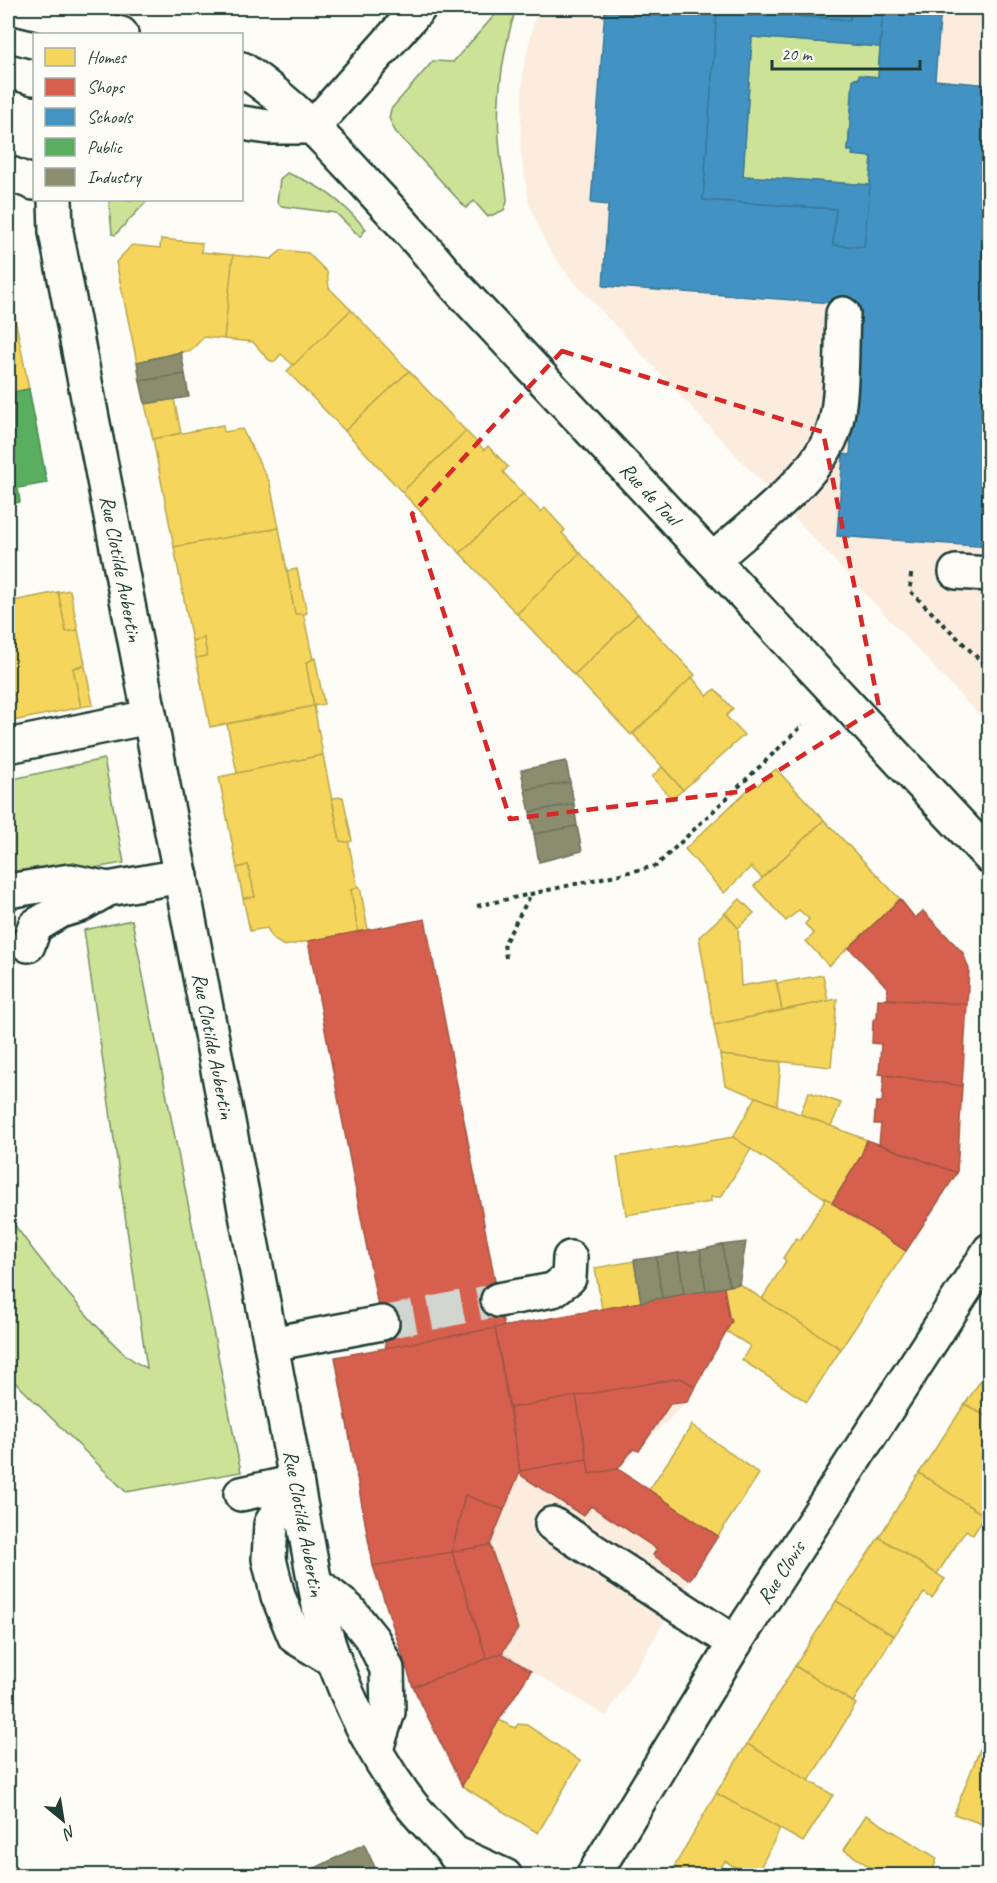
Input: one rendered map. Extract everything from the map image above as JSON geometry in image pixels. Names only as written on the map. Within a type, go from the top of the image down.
[{"type":"main road","points":[[16,8],[89,30],[113,33]]},
{"type":"main road","points":[[243,123],[268,127],[313,127],[419,8]]},
{"type":"main road","name":"Rue de Toul","points":[[243,70],[277,93],[313,127],[427,249],[455,285],[990,857]]},
{"type":"main road","points":[[8,71],[33,78]]},
{"type":"main road","points":[[8,173],[33,183]]},
{"type":"main road","name":"Rue Clotilde Aubertin","points":[[55,201],[56,232],[271,1344],[315,1584],[333,1660],[376,1749],[407,1800],[464,1865],[505,1875]]},
{"type":"main road","points":[[713,560],[799,481],[832,437],[837,409],[843,314]]},
{"type":"main road","points":[[956,572],[990,574]]},
{"type":"main road","points":[[8,746],[149,717]]},
{"type":"main road","points":[[28,945],[35,926],[60,911],[80,905],[108,890],[181,876]]},
{"type":"main road","points":[[8,891],[70,881],[108,890]]},
{"type":"main road","points":[[498,1300],[553,1290],[569,1278],[570,1258]]},
{"type":"main road","name":"Rue Clovis","points":[[593,1875],[735,1643],[984,1266]]},
{"type":"main road","points":[[271,1344],[382,1323]]},
{"type":"main road","points":[[241,1494],[296,1482]]},
{"type":"main road","points":[[296,1482],[271,1524],[269,1559],[278,1596],[295,1637],[333,1660]]},
{"type":"main road","points":[[552,1524],[735,1643]]},
{"type":"main road","points":[[315,1584],[349,1610],[373,1640],[387,1669],[388,1712],[376,1749]]},
{"type":"path","points":[[477,906],[531,896],[656,866],[803,725]]},
{"type":"path","points":[[506,958],[504,944],[531,896]]},
{"type":"highlighted area","points":[[562,351],[823,432],[879,707],[746,791],[510,819],[412,514]]},
{"type":"shaded area","points":[[537,8],[989,8],[989,726],[567,274],[547,246],[529,204],[520,148],[523,71]]},
{"type":"shaded area","points":[[724,1287],[732,1321],[687,1402],[618,1469],[718,1536],[606,1716],[502,1653],[413,1687],[373,1566],[335,1357]]},
{"type":"green space","points":[[501,8],[516,8],[503,61],[498,115],[507,202],[504,210],[488,217],[474,201],[466,208],[395,131],[389,118],[391,109],[433,61],[453,62]]},
{"type":"green space","points":[[752,37],[880,47],[878,77],[859,75],[858,79],[854,79],[848,150],[872,157],[870,185],[743,176]]},
{"type":"green space","points":[[287,173],[311,183],[340,202],[366,229],[360,237],[336,213],[281,206],[277,202],[280,179]]},
{"type":"green space","points":[[109,201],[147,201],[115,235],[112,234]]},
{"type":"green space","points":[[104,759],[124,863],[8,882],[8,780]]},
{"type":"green space","points":[[132,920],[241,1472],[126,1492],[8,1375],[8,1216],[28,1244],[95,1324],[126,1355],[147,1368],[84,930]]},
{"type":"building: Homes","points":[[161,239],[202,243],[201,252],[233,255],[224,339],[204,337],[191,350],[137,362],[116,262],[132,245],[160,248]]},
{"type":"building: Homes","points":[[282,250],[308,253],[327,272],[329,288],[351,310],[294,366],[281,354],[274,362],[269,360],[253,342],[224,339],[233,255],[271,259]]},
{"type":"building: Homes","points":[[8,284],[15,318],[8,319]]},
{"type":"building: Homes","points":[[351,310],[409,371],[345,431],[287,371]]},
{"type":"building: Homes","points":[[15,318],[29,389],[8,393],[8,319]]},
{"type":"building: Homes","points":[[409,371],[466,431],[402,492],[345,431]]},
{"type":"building: Homes","points":[[174,399],[181,433],[153,439],[145,404]]},
{"type":"building: Homes","points":[[223,425],[224,432],[242,429],[270,483],[279,528],[174,547],[153,439]]},
{"type":"building: Homes","points":[[466,431],[484,450],[488,446],[508,467],[503,472],[523,494],[460,553],[402,492]]},
{"type":"building: Homes","points":[[523,494],[541,512],[545,508],[565,530],[562,533],[580,553],[517,614],[460,553]]},
{"type":"building: Homes","points":[[279,528],[295,614],[303,612],[313,660],[306,663],[314,706],[210,727],[196,658],[207,656],[204,638],[192,641],[174,547]]},
{"type":"building: Homes","points":[[580,553],[638,614],[574,675],[517,614]]},
{"type":"building: Homes","points":[[297,569],[307,613],[304,614],[295,614],[287,571]]},
{"type":"building: Homes","points":[[70,590],[78,630],[66,632],[58,592]]},
{"type":"building: Homes","points":[[58,592],[66,632],[78,630],[85,664],[73,668],[81,707],[8,722],[8,602]]},
{"type":"building: Homes","points":[[638,614],[695,675],[631,735],[574,675]]},
{"type":"building: Homes","points":[[204,638],[207,656],[196,658],[192,641]]},
{"type":"building: Homes","points":[[315,658],[324,704],[314,706],[306,663]]},
{"type":"building: Homes","points":[[85,666],[93,705],[81,707],[73,668]]},
{"type":"building: Homes","points":[[692,677],[707,696],[715,689],[733,709],[726,716],[744,735],[683,790],[633,734]]},
{"type":"building: Homes","points":[[314,706],[323,755],[237,773],[227,724]]},
{"type":"building: Homes","points":[[323,755],[340,841],[348,840],[358,889],[351,890],[358,932],[284,946],[273,939],[267,928],[250,931],[243,898],[255,897],[248,865],[237,868],[219,777]]},
{"type":"building: Homes","points":[[662,767],[683,790],[672,799],[652,777]]},
{"type":"building: Homes","points":[[776,769],[824,820],[762,878],[751,867],[724,893],[685,849],[752,786],[758,785]]},
{"type":"building: Homes","points":[[343,797],[352,841],[348,842],[340,841],[332,798]]},
{"type":"building: Homes","points":[[824,820],[900,899],[829,966],[806,941],[814,934],[805,924],[809,919],[799,910],[786,921],[754,886]]},
{"type":"building: Homes","points":[[248,865],[255,897],[243,898],[237,868]]},
{"type":"building: Homes","points":[[360,887],[368,930],[358,932],[351,890]]},
{"type":"building: Homes","points":[[740,899],[754,913],[738,928],[725,913]]},
{"type":"building: Homes","points":[[725,913],[738,928],[741,986],[776,980],[782,1010],[714,1025],[699,937]]},
{"type":"building: Homes","points":[[823,975],[828,1001],[782,1010],[777,983]]},
{"type":"building: Homes","points":[[837,999],[831,1067],[720,1055],[714,1025]]},
{"type":"building: Homes","points":[[720,1055],[781,1062],[777,1105],[725,1085]]},
{"type":"building: Homes","points":[[809,1092],[841,1103],[831,1126],[800,1114]]},
{"type":"building: Homes","points":[[756,1097],[867,1140],[861,1156],[832,1203],[733,1137]]},
{"type":"building: Homes","points":[[733,1137],[751,1149],[721,1197],[711,1197],[711,1202],[626,1215],[617,1157]]},
{"type":"building: Homes","points":[[826,1198],[906,1251],[841,1349],[762,1299],[786,1261],[783,1258],[796,1238],[800,1240]]},
{"type":"building: Homes","points":[[634,1261],[641,1302],[602,1309],[595,1268]]},
{"type":"building: Homes","points":[[739,1284],[841,1349],[807,1402],[742,1360],[750,1346],[726,1331],[732,1321],[729,1317],[724,1287]]},
{"type":"building: Homes","points":[[990,1366],[990,1419],[965,1404]]},
{"type":"building: Homes","points":[[965,1404],[990,1419],[990,1501],[981,1514],[919,1473]]},
{"type":"building: Homes","points":[[692,1425],[759,1474],[718,1536],[649,1490]]},
{"type":"building: Homes","points":[[919,1473],[985,1516],[973,1535],[966,1530],[937,1574],[879,1537]]},
{"type":"building: Homes","points":[[879,1537],[945,1579],[932,1598],[924,1593],[894,1636],[836,1601]]},
{"type":"building: Homes","points":[[836,1601],[894,1636],[853,1702],[795,1666]]},
{"type":"building: Homes","points":[[795,1666],[856,1704],[809,1781],[747,1744]]},
{"type":"building: Homes","points":[[499,1720],[515,1728],[518,1724],[527,1725],[580,1761],[538,1833],[462,1786]]},
{"type":"building: Homes","points":[[990,1724],[990,1827],[954,1814]]},
{"type":"building: Homes","points":[[747,1744],[833,1795],[803,1842],[716,1793]]},
{"type":"building: Homes","points":[[716,1793],[780,1829],[756,1876],[750,1876],[725,1861],[716,1876],[684,1876],[673,1869]]},
{"type":"building: Homes","points":[[866,1815],[937,1858],[931,1876],[884,1876],[844,1850]]},
{"type":"building: Homes","points":[[673,1869],[684,1876],[668,1876]]},
{"type":"building: Shops","points":[[900,899],[915,918],[923,911],[963,953],[969,969],[967,1004],[887,999],[888,988],[849,948]]},
{"type":"building: Shops","points":[[425,919],[504,1327],[386,1348],[308,941]]},
{"type":"building: Shops","points":[[878,999],[967,1004],[962,1086],[879,1074],[881,1044],[872,1043],[873,1020],[877,1018]]},
{"type":"building: Shops","points":[[884,1075],[962,1086],[957,1173],[879,1144],[881,1124],[874,1124],[876,1102],[882,1102]]},
{"type":"building: Shops","points":[[867,1140],[957,1173],[906,1251],[832,1203],[861,1156]]},
{"type":"building: Shops","points":[[724,1287],[729,1317],[732,1321],[695,1387],[681,1378],[510,1408],[495,1328]]},
{"type":"building: Shops","points":[[495,1328],[520,1471],[504,1510],[465,1495],[452,1552],[373,1566],[335,1357]]},
{"type":"building: Shops","points":[[681,1378],[695,1387],[687,1402],[670,1404],[639,1451],[633,1449],[618,1469],[589,1474],[576,1396]]},
{"type":"building: Shops","points":[[576,1396],[587,1459],[520,1471],[510,1408]]},
{"type":"building: Shops","points":[[587,1459],[589,1474],[618,1469],[718,1536],[690,1580],[653,1555],[657,1549],[591,1506],[583,1516],[522,1476],[520,1471]]},
{"type":"building: Shops","points":[[465,1495],[504,1510],[490,1545],[452,1552]]},
{"type":"building: Shops","points":[[490,1545],[518,1629],[502,1653],[487,1659],[452,1552]]},
{"type":"building: Shops","points":[[452,1552],[487,1659],[413,1687],[373,1566]]},
{"type":"building: Shops","points":[[502,1653],[531,1671],[499,1720],[462,1786],[413,1687]]},
{"type":"building: Schools","points":[[605,8],[851,8],[850,20],[717,11],[703,200],[836,209],[833,245],[864,247],[872,157],[852,155],[853,151],[848,151],[853,79],[858,79],[859,75],[878,77],[883,8],[941,8],[935,80],[990,85],[990,547],[837,536],[843,454],[850,455],[860,305],[603,286],[608,205],[591,203]]},
{"type":"building: Schools","points":[[851,8],[883,8],[880,47],[752,37],[743,176],[870,185],[864,247],[833,245],[836,209],[703,200],[717,11],[850,20]]},
{"type":"building: Public","points":[[29,389],[47,483],[18,488],[20,502],[8,505],[8,393]]},
{"type":"building: Industry","points":[[181,352],[185,374],[140,381],[137,362]]},
{"type":"building: Industry","points":[[185,374],[189,397],[145,404],[140,381]]},
{"type":"building: Industry","points":[[566,761],[570,782],[525,790],[521,770]]},
{"type":"building: Industry","points":[[570,782],[574,804],[530,812],[525,790]]},
{"type":"building: Industry","points":[[574,804],[577,826],[534,834],[530,812]]},
{"type":"building: Industry","points":[[577,826],[582,851],[539,862],[534,834]]},
{"type":"building: Industry","points":[[746,1242],[739,1284],[729,1286],[722,1245]]},
{"type":"building: Industry","points":[[722,1245],[729,1286],[706,1291],[700,1250]]},
{"type":"building: Industry","points":[[700,1250],[706,1291],[684,1294],[678,1253]]},
{"type":"building: Industry","points":[[678,1253],[684,1294],[662,1298],[656,1257]]},
{"type":"building: Industry","points":[[656,1257],[662,1298],[641,1302],[634,1260]]},
{"type":"building: Industry","points":[[364,1844],[379,1876],[299,1876]]},
{"type":"tunnel","points":[[382,1323],[498,1300]]}]
